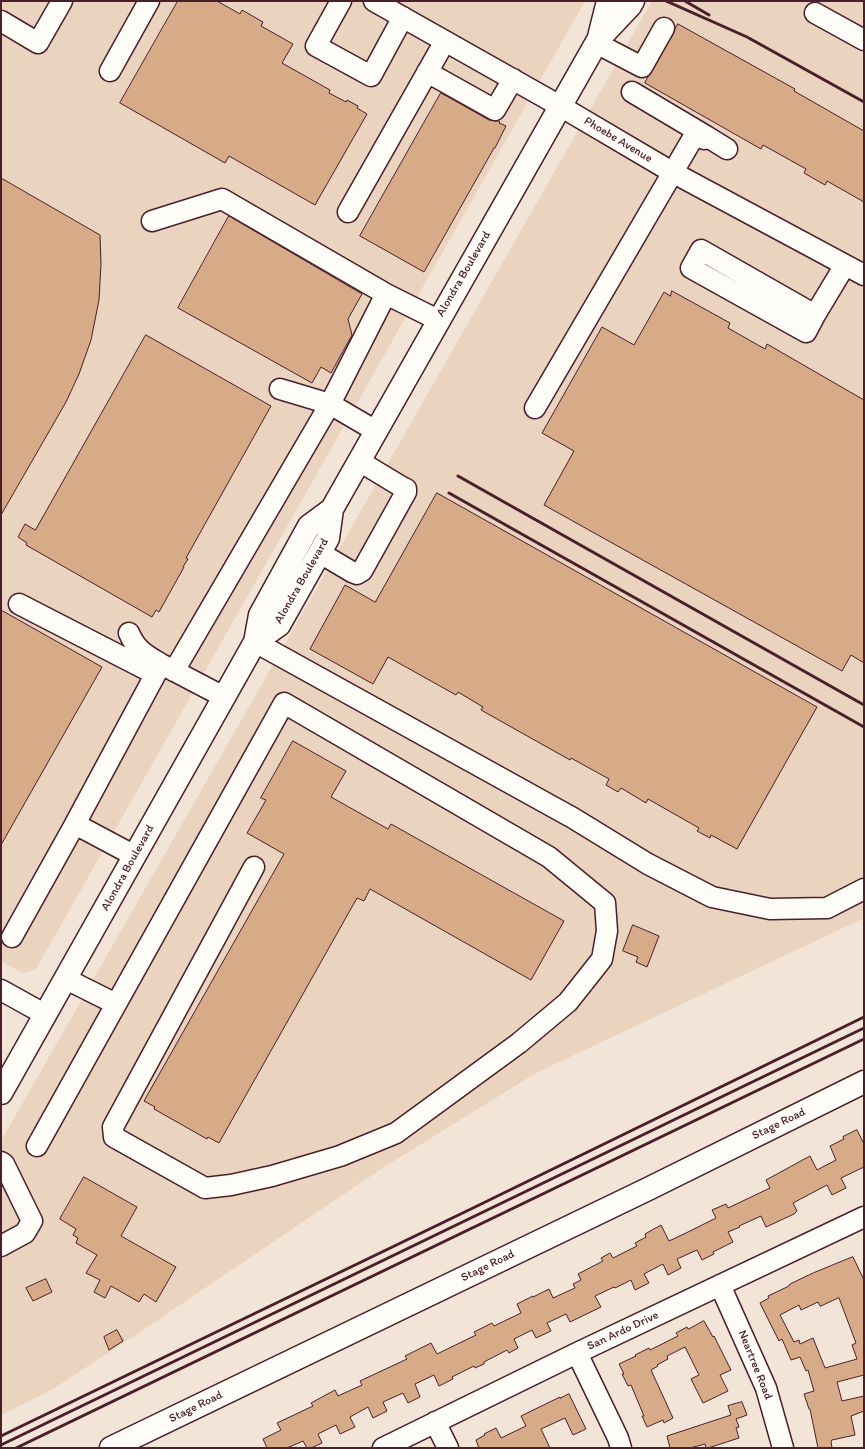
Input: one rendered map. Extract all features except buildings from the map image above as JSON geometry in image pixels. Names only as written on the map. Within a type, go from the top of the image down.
[{"type":"main road","name":"Alondra Boulevard","points":[[597,41],[608,1]]},
{"type":"main road","name":"Alondra Boulevard","points":[[255,642],[280,625],[328,538],[332,509],[438,320],[597,41],[633,1]]},
{"type":"main road","name":"Alondra Boulevard","points":[[1,1093],[255,642],[260,615],[309,526],[332,509]]},
{"type":"main road","name":"Stage Road","points":[[111,1448],[656,1186],[864,1082]]},
{"type":"street","points":[[1,21],[38,43],[62,1]]},
{"type":"street","points":[[110,70],[149,1]]},
{"type":"street","points":[[341,1],[316,46],[371,76],[403,17]]},
{"type":"street","name":"Phoebe Avenue","points":[[374,1],[513,79],[678,175],[864,276]]},
{"type":"street","points":[[815,13],[864,40]]},
{"type":"street","points":[[597,41],[642,67],[664,28]]},
{"type":"street","points":[[348,212],[445,41]]},
{"type":"street","points":[[427,72],[495,110],[513,79]]},
{"type":"street","points":[[632,92],[727,149]]},
{"type":"street","points":[[535,408],[678,175],[701,133]]},
{"type":"street","points":[[152,221],[222,199],[386,294],[438,320]]},
{"type":"street","points":[[815,315],[701,250],[691,268],[806,332],[845,265]]},
{"type":"street","points":[[12,937],[163,669],[330,404],[386,294]]},
{"type":"street","points":[[280,389],[330,404],[376,431]]},
{"type":"street","points":[[320,553],[352,572],[357,574],[362,571],[406,492],[406,489],[359,461]]},
{"type":"street","points":[[19,604],[224,697]]},
{"type":"street","points":[[130,633],[133,643],[141,652],[163,669]]},
{"type":"street","points":[[255,642],[573,818],[648,864],[712,897],[770,909],[827,908],[864,889]]},
{"type":"street","points":[[37,1146],[284,703],[549,857],[605,903],[607,931],[602,959],[568,1002],[519,1043],[396,1133],[340,1156],[272,1176],[231,1185],[205,1188],[114,1137],[113,1127],[254,867]]},
{"type":"street","points":[[75,824],[134,856]]},
{"type":"street","points":[[66,978],[116,1004]]},
{"type":"street","points":[[1,990],[46,1015]]},
{"type":"street","points":[[1,1162],[4,1164],[32,1221],[25,1233],[1,1246]]},
{"type":"street","name":"San Ardo Drive","points":[[383,1448],[577,1353],[864,1218]]},
{"type":"street","name":"Neartree Road","points":[[720,1285],[766,1388],[783,1448]]},
{"type":"street","points":[[577,1353],[618,1438],[620,1448]]},
{"type":"street","points":[[435,1422],[448,1448]]},
{"type":"shaded area","points":[[1,1],[585,1],[36,969],[23,973],[1,961]]},
{"type":"shaded area","points":[[652,1],[864,1],[864,918],[536,1073],[384,1167],[53,1389],[1,1415],[1,1141]]},
{"type":"railway","points":[[666,1],[747,37],[864,102]]},
{"type":"railway","points":[[685,1],[709,15]]},
{"type":"railway","points":[[458,476],[864,705]]},
{"type":"railway","points":[[449,493],[864,727]]},
{"type":"railway","points":[[1,1436],[864,1017]]},
{"type":"railway","points":[[1,1445],[864,1028]]},
{"type":"railway","points":[[16,1448],[864,1039]]}]
